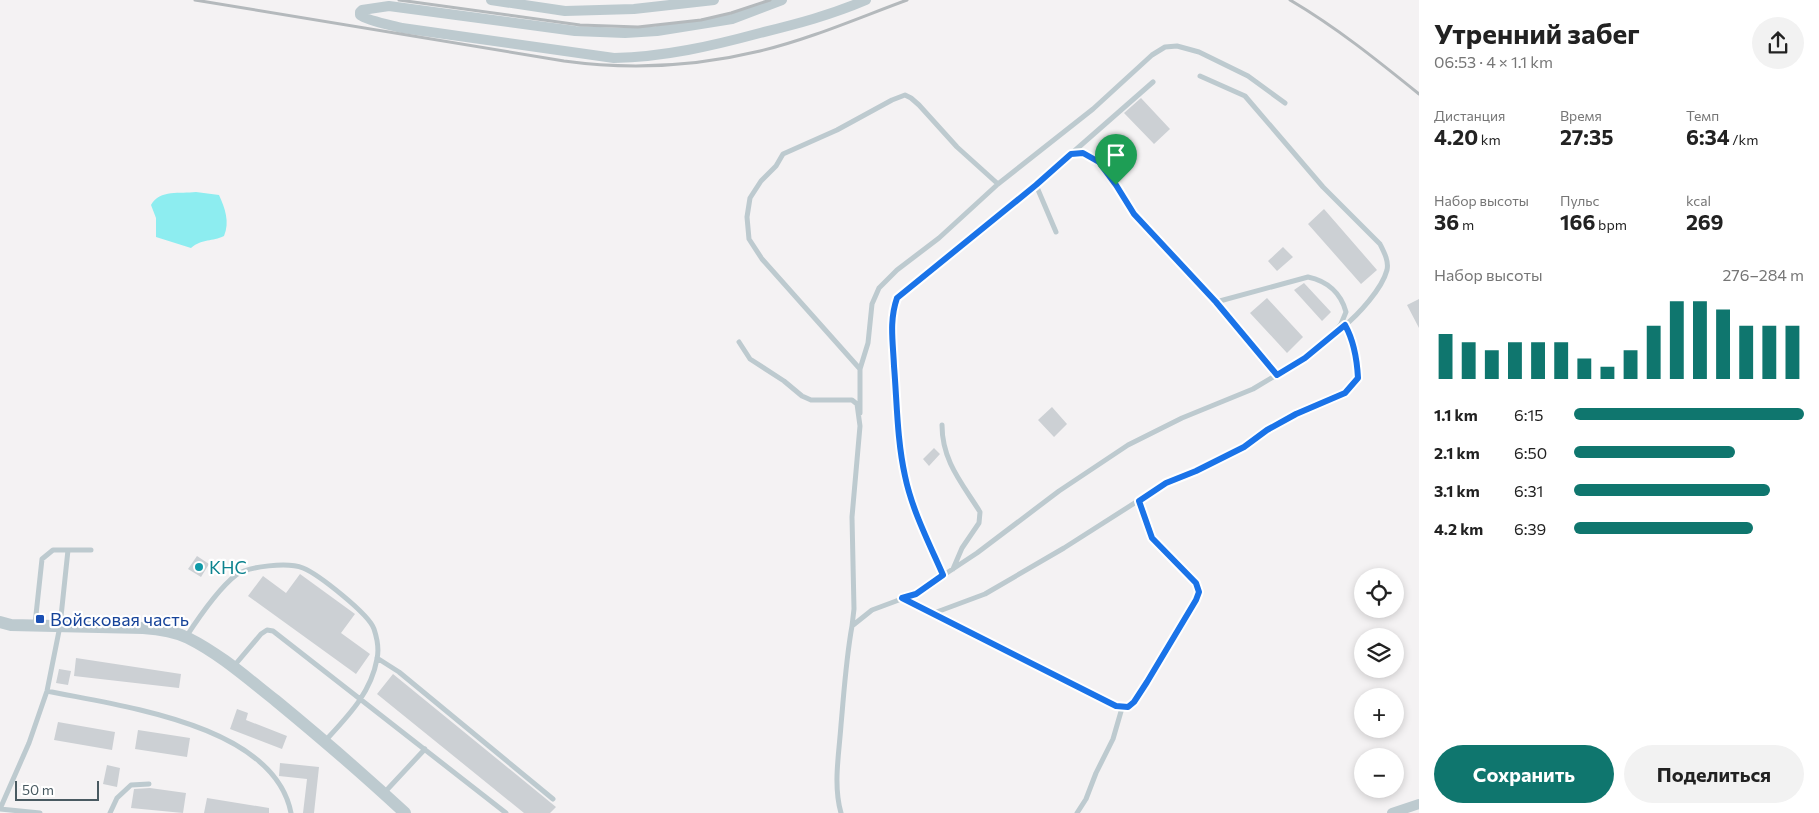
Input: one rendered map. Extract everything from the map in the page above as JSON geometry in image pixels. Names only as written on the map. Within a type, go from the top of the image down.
[{"type":"street","points":[[491,0],[565,11],[634,9],[714,0]]},
{"type":"street","points":[[782,0],[732,19],[686,27],[625,33],[576,31],[389,6],[362,10],[360,12],[366,20],[380,21],[402,28],[614,58],[643,57],[725,43],[818,18],[866,0]]},
{"type":"street","points":[[0,622],[11,625],[165,630],[186,637],[208,648],[234,666],[325,741],[405,813]]},
{"type":"street","points":[[1392,813],[1419,804]]},
{"type":"lane","points":[[841,813],[838,799],[837,774],[848,652],[854,609],[852,518],[860,413],[860,369],[868,343],[872,304],[879,288],[897,270],[939,238],[998,184],[1055,140],[1152,55],[1165,47],[1177,46],[1199,52],[1248,76],[1286,103]]},
{"type":"lane","points":[[852,626],[872,610],[916,594],[978,553],[1060,491],[1128,445],[1182,418],[1253,389],[1305,358],[1345,325],[1368,301],[1381,283],[1387,270],[1386,255],[1380,244],[1323,187],[1245,96],[1200,76]]},
{"type":"lane","points":[[943,575],[915,508],[905,476],[896,406],[891,329],[897,298],[1036,185],[1153,82]]},
{"type":"lane","points":[[860,369],[762,259],[749,239],[747,217],[750,198],[761,181],[776,166],[783,154],[838,130],[892,100],[906,96],[919,105],[957,147],[998,184]]},
{"type":"lane","points":[[1071,154],[1083,153],[1099,162],[1134,214],[1216,302],[1277,375]]},
{"type":"lane","points":[[1036,185],[1056,232]]},
{"type":"lane","points":[[1216,302],[1294,279],[1308,276],[1319,279],[1338,293],[1346,312],[1341,324],[1333,334]]},
{"type":"lane","points":[[934,613],[985,594],[1166,483],[1196,471],[1244,447],[1267,430],[1288,418],[1345,393],[1358,378],[1358,363],[1352,337],[1345,325]]},
{"type":"lane","points":[[739,342],[750,359],[784,381],[802,396],[811,400],[852,400],[857,404],[860,413]]},
{"type":"lane","points":[[942,425],[942,440],[946,455],[980,512],[979,523],[962,548],[952,570]]},
{"type":"lane","points":[[902,598],[1122,708],[1128,707],[1134,702],[1199,592],[1196,583],[1152,538],[1139,501]]},
{"type":"lane","points":[[35,625],[42,559],[53,550],[90,550]]},
{"type":"lane","points":[[40,813],[0,809],[29,743],[48,691],[60,626],[68,550]]},
{"type":"lane","points":[[186,637],[210,605],[238,574],[265,566],[285,565],[303,568],[320,579],[360,610],[374,628],[378,646],[378,658],[369,687],[362,699],[325,741]]},
{"type":"lane","points":[[234,666],[261,634],[267,630],[273,631],[506,813]]},
{"type":"lane","points":[[378,658],[399,672],[553,799]]},
{"type":"lane","points":[[48,691],[189,723],[226,738],[260,762],[274,778],[284,792],[291,813]]},
{"type":"lane","points":[[1077,813],[1086,799],[1096,773],[1113,739],[1122,708]]},
{"type":"lane","points":[[384,793],[426,749]]},
{"type":"lane","points":[[110,813],[117,798],[131,785],[149,784]]},
{"type":"water","points":[[196,192],[219,195],[227,220],[224,236],[204,241],[191,248],[156,237],[156,218],[151,205],[155,200],[165,194]]},
{"type":"building","points":[[1141,98],[1170,129],[1154,144],[1124,113]]},
{"type":"building","points":[[1324,209],[1377,270],[1361,284],[1308,224]]},
{"type":"building","points":[[1283,247],[1293,257],[1277,271],[1268,261]]},
{"type":"building","points":[[1304,283],[1331,312],[1322,321],[1294,290]]},
{"type":"building","points":[[1267,298],[1303,337],[1287,353],[1250,313]]},
{"type":"building","points":[[1419,299],[1419,328],[1407,305]]},
{"type":"building","points":[[1052,407],[1067,424],[1054,437],[1038,420]]},
{"type":"building","points":[[934,448],[940,454],[929,466],[923,459]]},
{"type":"building","name":"КНС","points":[[197,556],[209,564],[201,577],[188,569]]},
{"type":"building","points":[[300,574],[355,614],[341,633],[370,654],[356,674],[248,596],[263,576],[286,593]]},
{"type":"building","points":[[76,658],[181,674],[179,688],[74,676]]},
{"type":"building","points":[[59,669],[71,671],[68,685],[56,683]]},
{"type":"building","points":[[393,674],[556,807],[550,813],[524,813],[377,694]]},
{"type":"building","points":[[237,709],[248,713],[246,720],[287,736],[282,749],[230,729]]},
{"type":"building","points":[[58,722],[115,732],[112,750],[54,740]]},
{"type":"building","points":[[138,730],[190,738],[187,757],[135,749]]},
{"type":"building","points":[[280,763],[319,767],[314,813],[303,813],[307,779],[279,776]]},
{"type":"building","points":[[107,765],[120,768],[117,787],[103,784]]},
{"type":"building","points":[[150,788],[186,793],[183,813],[131,808],[134,789]]},
{"type":"building","points":[[207,798],[269,808],[269,813],[204,813]]},
{"type":"railway","points":[[195,0],[564,61],[638,66],[711,61],[760,51],[816,34],[907,0]]},
{"type":"railway","points":[[399,0],[580,25],[638,27],[701,20],[731,13],[770,0]]},
{"type":"railway","points":[[1290,0],[1372,56],[1419,94]]},
{"type":"place","name":"КНС","points":[[199,567]]},
{"type":"place","name":"Войсковая часть","points":[[40,619]]},
{"type":"route","points":[[1083,153],[1099,162],[1116,185],[1124,202],[1134,214],[1216,302],[1277,375],[1305,358],[1345,325],[1352,337],[1358,363],[1358,378],[1345,393],[1296,414],[1267,430],[1244,447],[1196,471],[1166,483],[1139,501],[1152,538],[1196,583],[1199,592],[1134,702],[1128,707],[1122,708],[902,598],[916,594],[943,575],[915,508],[905,476],[896,406],[891,329],[897,298],[1036,185],[1071,154],[1083,153]]}]
